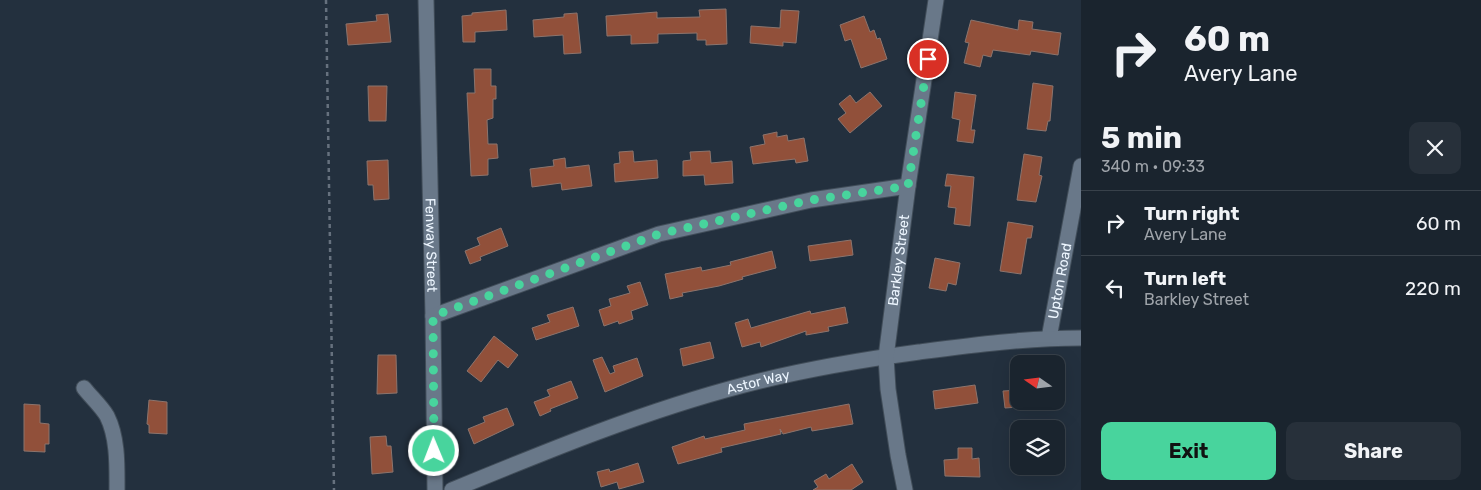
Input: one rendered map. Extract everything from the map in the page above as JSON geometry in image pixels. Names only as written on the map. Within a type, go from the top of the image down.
[{"type":"street","name":"Fenway Street","points":[[426,0],[433,316],[434,490]]},
{"type":"street","name":"Barkley Street","points":[[905,490],[895,436],[886,357],[908,186],[936,0]]},
{"type":"street","name":"Upton Road","points":[[1048,338],[1081,166]]},
{"type":"street","points":[[433,316],[659,234],[811,200],[908,186]]},
{"type":"street","name":"Astor Way","points":[[452,490],[552,449],[708,396],[811,370],[886,357],[998,342],[1048,338],[1081,338]]},
{"type":"street","points":[[84,388],[106,414],[112,428],[117,458],[117,490]]},
{"type":"path","points":[[326,0],[334,490]]},
{"type":"building","points":[[726,9],[727,44],[706,45],[706,40],[697,40],[697,33],[658,34],[658,43],[631,44],[631,35],[607,36],[606,16],[657,12],[657,18],[700,17],[699,10]]},
{"type":"building","points":[[506,10],[507,30],[475,32],[475,42],[463,42],[462,16],[472,15],[472,13]]},
{"type":"building","points":[[781,10],[799,11],[796,43],[783,42],[783,46],[750,43],[751,26],[780,28]]},
{"type":"building","points":[[577,13],[581,53],[564,54],[563,35],[534,37],[533,20],[564,17],[564,14]]},
{"type":"building","points":[[388,14],[391,42],[348,45],[346,24],[377,21],[376,15]]},
{"type":"building","points":[[864,16],[870,32],[874,30],[877,39],[880,38],[887,59],[861,68],[851,39],[845,41],[840,25]]},
{"type":"building","points":[[971,20],[1018,30],[1019,20],[1033,22],[1032,29],[1061,33],[1058,55],[1031,51],[1030,55],[993,50],[991,57],[983,55],[980,67],[964,63],[969,43],[965,42]]},
{"type":"building","points":[[474,69],[491,69],[491,86],[496,86],[496,99],[493,99],[493,118],[487,120],[488,144],[497,144],[498,158],[488,159],[488,175],[471,176],[467,93],[475,93]]},
{"type":"building","points":[[1033,83],[1053,86],[1050,121],[1048,121],[1046,131],[1027,129]]},
{"type":"building","points":[[368,86],[387,86],[386,121],[369,121]]},
{"type":"building","points":[[870,92],[882,106],[850,133],[838,119],[846,113],[839,104],[850,95],[856,103]]},
{"type":"building","points":[[955,92],[976,95],[971,130],[975,130],[973,143],[957,141],[960,120],[952,118]]},
{"type":"building","points":[[777,132],[777,137],[787,135],[788,141],[804,138],[808,161],[796,163],[795,159],[753,164],[750,147],[765,144],[763,135]]},
{"type":"building","points":[[633,151],[634,162],[657,160],[658,178],[615,182],[614,164],[620,163],[619,152]]},
{"type":"building","points":[[710,151],[711,163],[732,161],[733,183],[705,185],[704,175],[683,176],[683,161],[691,160],[690,152]]},
{"type":"building","points":[[1024,154],[1042,157],[1039,175],[1042,176],[1036,202],[1017,200]]},
{"type":"building","points":[[565,158],[566,168],[589,165],[592,186],[562,190],[561,183],[532,187],[530,169],[554,166],[553,160]]},
{"type":"building","points":[[388,160],[389,199],[374,200],[373,185],[368,185],[367,161]]},
{"type":"building","points":[[947,174],[974,177],[970,226],[954,224],[956,208],[948,207],[951,186],[945,186]]},
{"type":"building","points":[[1008,222],[1033,226],[1031,238],[1027,238],[1021,274],[1000,271]]},
{"type":"building","points":[[501,228],[508,246],[480,257],[481,260],[470,264],[465,251],[480,245],[477,238]]},
{"type":"building","points":[[851,240],[853,255],[810,261],[808,246]]},
{"type":"building","points":[[772,251],[776,268],[742,277],[743,279],[719,286],[682,293],[683,296],[670,299],[665,274],[701,267],[702,271],[731,265],[730,262]]},
{"type":"building","points":[[935,258],[960,263],[956,285],[948,283],[946,291],[929,288]]},
{"type":"building","points":[[640,282],[648,305],[631,311],[633,319],[619,324],[618,321],[604,326],[599,310],[611,306],[609,299],[630,293],[627,286]]},
{"type":"building","points":[[573,307],[579,326],[536,340],[532,328],[550,322],[547,315]]},
{"type":"building","points":[[845,307],[848,323],[828,327],[829,331],[806,335],[806,331],[761,347],[760,342],[742,347],[735,323],[748,319],[751,328],[810,311],[811,314]]},
{"type":"building","points":[[494,336],[518,355],[508,368],[498,360],[481,382],[467,371]]},
{"type":"building","points":[[710,342],[714,358],[683,366],[680,349]]},
{"type":"building","points":[[378,355],[396,355],[397,393],[377,394]]},
{"type":"building","points":[[602,357],[610,374],[615,372],[613,366],[637,358],[643,376],[605,392],[593,360]]},
{"type":"building","points":[[571,381],[578,398],[550,409],[551,411],[540,416],[534,402],[550,396],[547,390]]},
{"type":"building","points":[[975,385],[978,403],[935,409],[933,391]]},
{"type":"building","points":[[1003,391],[1010,391],[1010,408],[1005,408]]},
{"type":"building","points":[[149,400],[167,402],[167,434],[149,433],[149,425],[147,424]]},
{"type":"building","points":[[24,404],[40,405],[40,423],[49,424],[49,444],[45,444],[45,452],[24,451]]},
{"type":"building","points":[[849,404],[853,424],[812,431],[811,427],[783,434],[780,429],[781,434],[721,448],[722,452],[678,464],[672,447],[704,436],[705,439],[745,430],[744,424]]},
{"type":"building","points":[[507,408],[514,425],[474,444],[468,429],[485,422],[483,417]]},
{"type":"building","points":[[386,436],[387,446],[391,446],[393,472],[372,474],[370,437]]},
{"type":"building","points":[[958,448],[972,448],[972,459],[979,458],[980,477],[945,476],[944,460],[958,459]]},
{"type":"building","points":[[638,463],[644,482],[619,489],[617,482],[601,487],[597,472],[609,469],[610,472]]},
{"type":"building","points":[[852,464],[863,482],[851,490],[813,490],[818,487],[814,481],[826,474],[829,479]]},
{"type":"route","points":[[434,451],[433,316],[659,234],[811,200],[868,190],[908,186],[928,59]]}]
